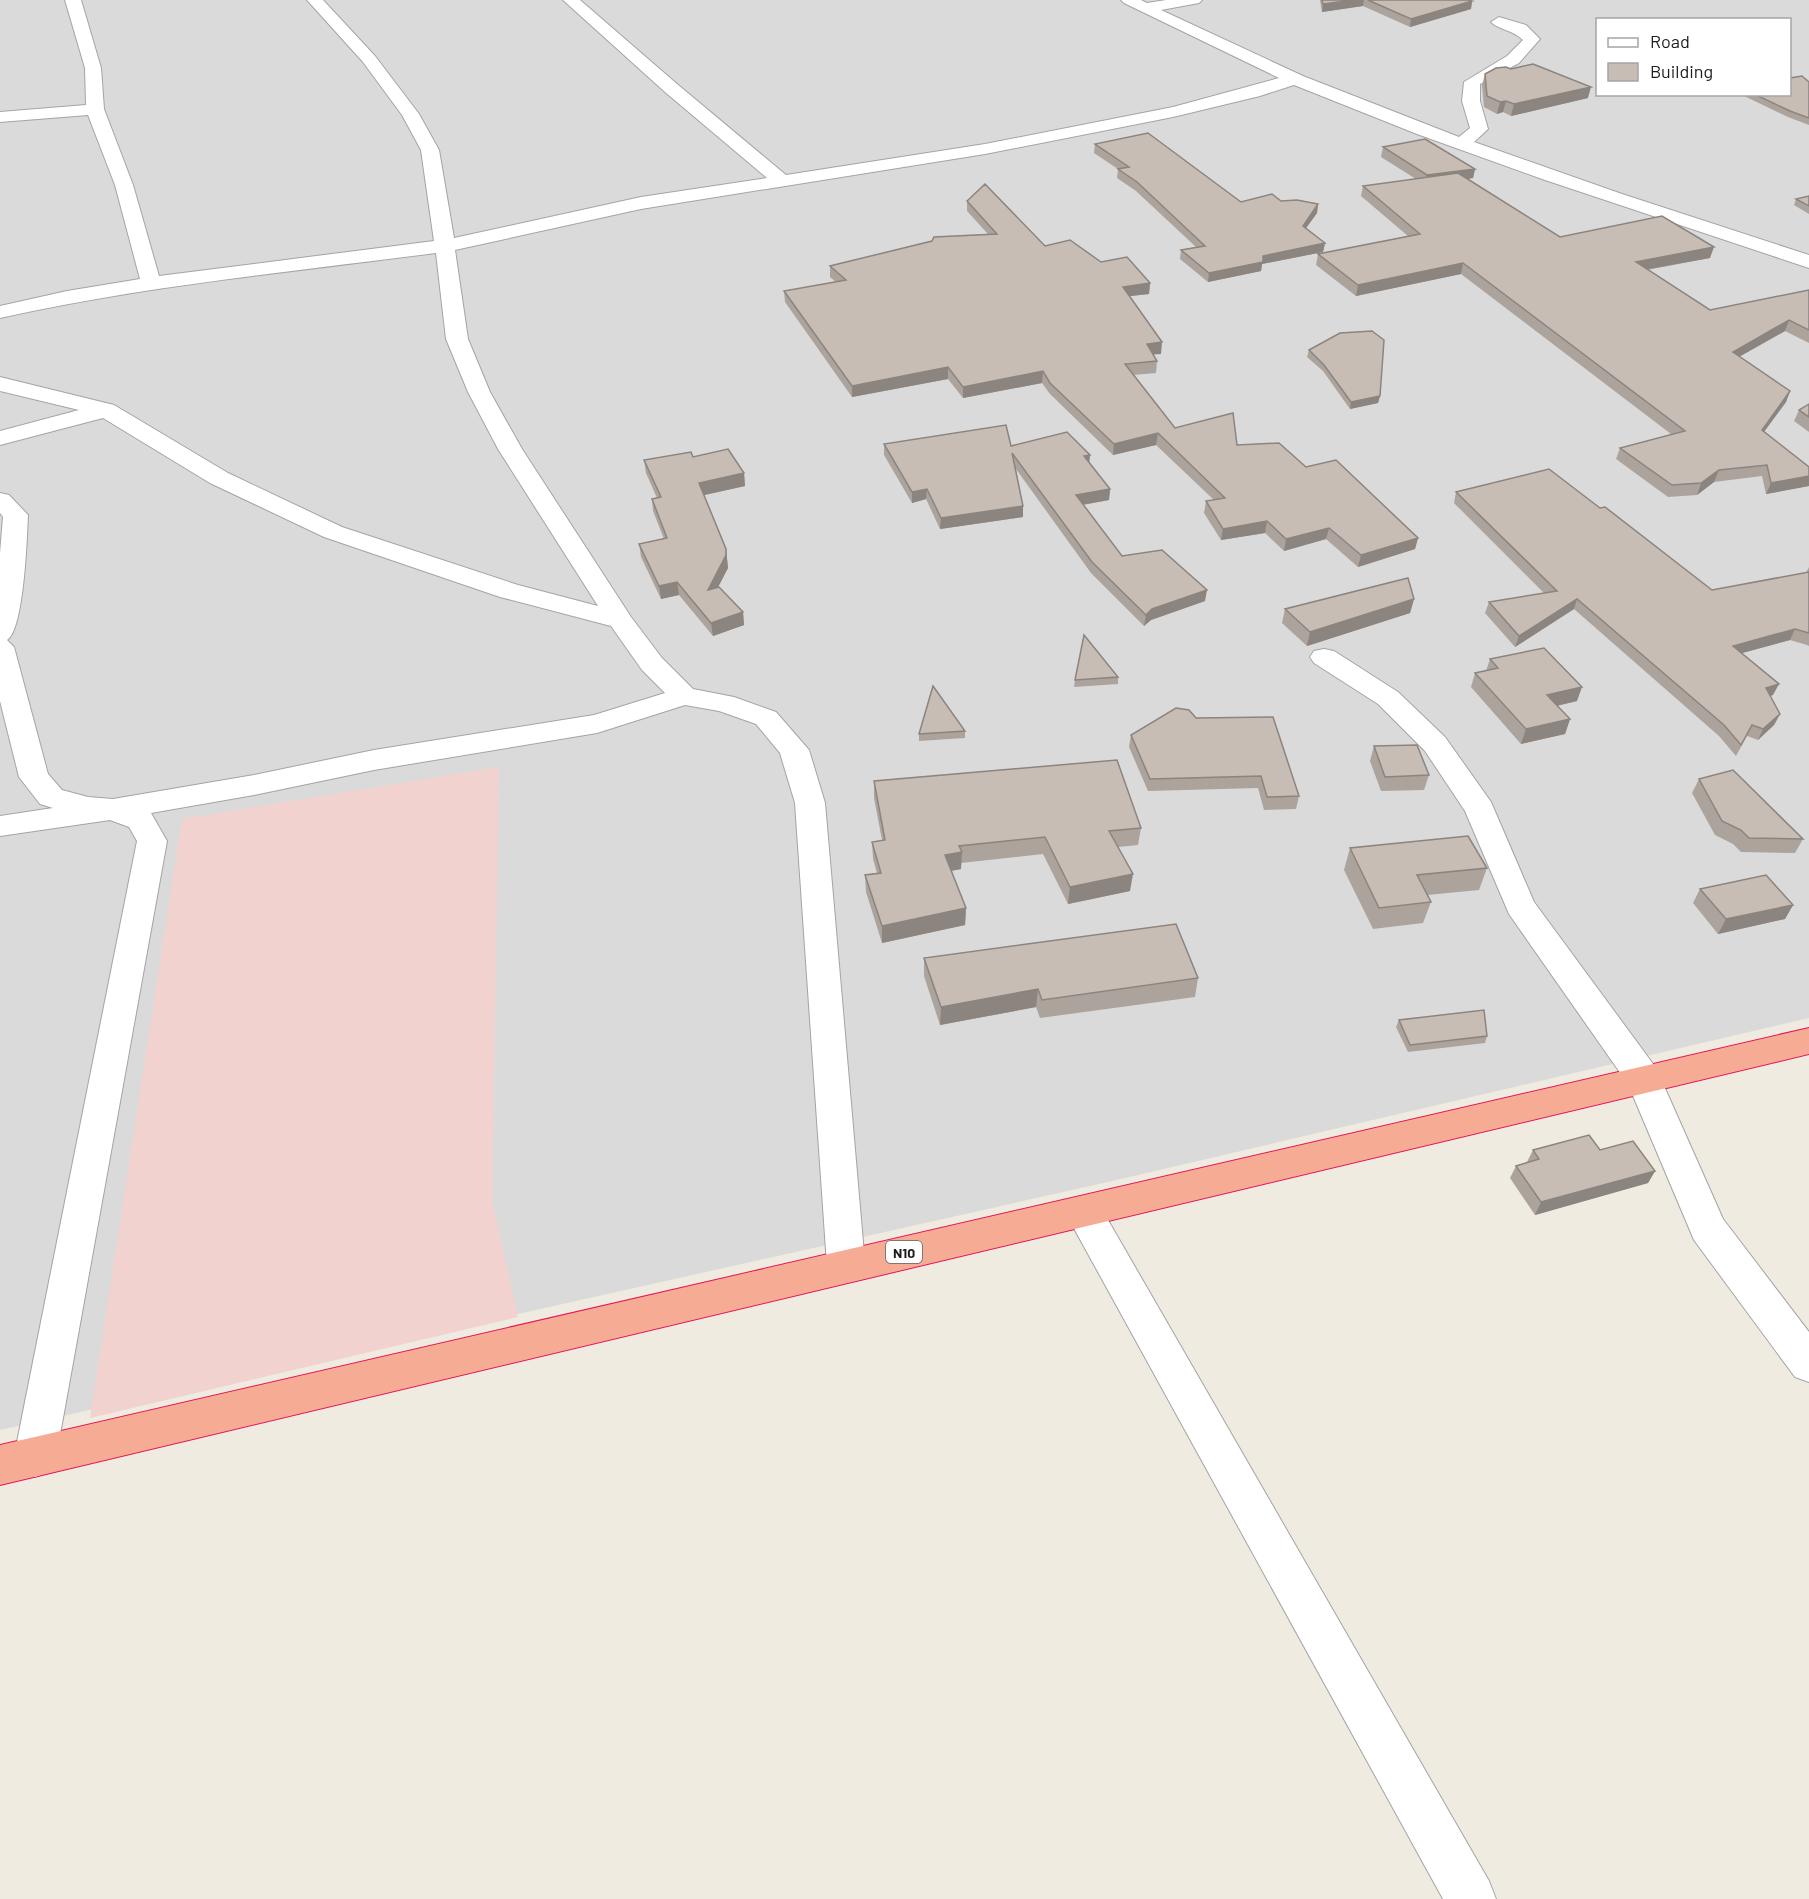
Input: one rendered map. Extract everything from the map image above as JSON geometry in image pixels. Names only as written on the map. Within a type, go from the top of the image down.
[{"type":"highway","name":"N10","points":[[18,1461],[846,1265],[1084,1212],[1643,1078],[1809,1041]]},
{"type":"street","points":[[73,0],[93,69],[95,109],[124,185],[152,283]]},
{"type":"street","points":[[315,0],[369,59],[410,114],[430,150],[457,339],[479,392],[510,449],[620,620],[652,664],[684,696]]},
{"type":"street","points":[[571,0],[671,88],[784,182]]},
{"type":"street","points":[[1129,0],[1294,79],[1462,143],[1633,204],[1809,262]]},
{"type":"street","points":[[1146,8],[1194,0]]},
{"type":"street","points":[[1462,143],[1479,129],[1471,101],[1472,82],[1503,66],[1528,47],[1532,39],[1520,28],[1499,22]]},
{"type":"street","points":[[0,312],[67,297],[152,283],[445,246],[641,203],[985,149],[1173,112],[1254,92],[1294,79]]},
{"type":"street","points":[[0,117],[95,109]]},
{"type":"street","points":[[0,300],[67,297]]},
{"type":"street","points":[[0,384],[106,410],[219,478],[333,532],[509,591],[620,620]]},
{"type":"street","points":[[0,438],[106,410]]},
{"type":"street","points":[[0,500],[16,515],[0,634]]},
{"type":"street","points":[[0,647],[34,777],[51,797],[88,807],[113,809],[140,820],[152,841],[18,1461]]},
{"type":"street","points":[[1324,657],[1388,698],[1435,744],[1480,809],[1520,906],[1643,1078],[1708,1229],[1809,1364]]},
{"type":"street","points":[[0,826],[254,785],[374,760],[597,724],[684,696],[724,703],[766,718],[794,750],[810,803],[846,1265]]},
{"type":"street","points":[[1084,1212],[1471,1899]]},
{"type":"shaded area","points":[[0,0],[1809,0],[1809,1018],[1108,1182],[0,1430]]},
{"type":"shaded area","points":[[499,767],[492,1200],[518,1317],[90,1418],[182,819]]},
{"type":"building","points":[[1322,0],[1354,0],[1323,4]]},
{"type":"building","points":[[1368,0],[1468,0],[1472,1],[1411,19]]},
{"type":"building","points":[[1533,64],[1591,87],[1514,104],[1506,101],[1500,102],[1487,96],[1485,74],[1496,68],[1511,69]]},
{"type":"building","points":[[1802,76],[1809,82],[1809,118],[1758,96],[1791,96],[1791,78]]},
{"type":"building","points":[[1148,133],[1241,202],[1272,194],[1281,201],[1297,200],[1318,204],[1303,226],[1325,243],[1263,256],[1263,262],[1209,273],[1181,250],[1205,246],[1137,182],[1118,169],[1129,167],[1095,144]]},
{"type":"building","points":[[1425,139],[1475,169],[1427,175],[1383,147]]},
{"type":"building","points":[[1458,173],[1560,237],[1662,216],[1714,247],[1636,262],[1710,310],[1809,290],[1809,330],[1789,320],[1733,352],[1790,391],[1762,430],[1809,467],[1809,476],[1771,483],[1767,465],[1719,470],[1701,483],[1672,485],[1620,448],[1685,431],[1463,263],[1358,285],[1318,254],[1420,234],[1363,186]]},
{"type":"building","points":[[985,184],[1045,246],[1070,240],[1101,262],[1127,257],[1150,283],[1123,287],[1162,342],[1147,344],[1157,361],[1125,364],[1175,428],[1233,413],[1237,445],[1279,443],[1306,467],[1336,460],[1418,538],[1361,555],[1329,528],[1286,539],[1267,521],[1223,529],[1206,501],[1225,498],[1158,433],[1114,444],[1050,383],[1043,371],[963,387],[948,367],[852,386],[784,291],[846,280],[830,266],[932,241],[934,237],[997,234],[967,201]]},
{"type":"building","points":[[1809,196],[1809,206],[1796,199]]},
{"type":"building","points":[[1372,331],[1384,340],[1380,396],[1351,402],[1324,365],[1309,350],[1340,333]]},
{"type":"building","points":[[1809,404],[1809,417],[1799,410]]},
{"type":"building","points":[[1006,425],[1011,446],[1067,432],[1090,455],[1084,456],[1110,489],[1076,495],[1122,556],[1162,550],[1207,590],[1152,609],[1146,615],[1092,562],[1012,453],[1023,506],[941,518],[927,489],[912,492],[884,444]]},
{"type":"building","points":[[728,449],[744,473],[699,483],[726,549],[726,555],[708,590],[719,587],[743,612],[711,623],[677,582],[659,586],[639,544],[667,538],[652,499],[661,497],[644,460],[691,452],[693,457]]},
{"type":"building","points":[[1549,469],[1600,508],[1605,507],[1712,590],[1809,572],[1809,633],[1795,629],[1733,646],[1779,684],[1766,688],[1780,714],[1763,729],[1752,725],[1741,745],[1724,725],[1577,599],[1519,636],[1489,602],[1557,591],[1456,492]]},
{"type":"building","points":[[1408,578],[1414,599],[1310,632],[1285,609]]},
{"type":"building","points":[[1084,635],[1118,677],[1075,680]]},
{"type":"building","points":[[1544,648],[1582,687],[1547,695],[1570,719],[1526,729],[1475,673],[1498,668],[1490,659]]},
{"type":"building","points":[[933,686],[965,731],[919,734]]},
{"type":"building","points":[[1176,708],[1189,710],[1196,718],[1273,717],[1299,796],[1267,797],[1261,776],[1150,779],[1131,735]]},
{"type":"building","points":[[1417,745],[1429,775],[1385,777],[1374,746]]},
{"type":"building","points":[[1117,760],[1141,828],[1109,831],[1133,874],[1070,887],[1045,837],[959,846],[962,852],[945,855],[966,908],[882,926],[865,875],[881,873],[872,842],[885,840],[874,781]]},
{"type":"building","points":[[1733,770],[1803,839],[1749,838],[1741,830],[1722,821],[1699,779]]},
{"type":"building","points":[[1468,836],[1487,868],[1417,875],[1431,902],[1379,908],[1350,848]]},
{"type":"building","points":[[1766,875],[1793,905],[1726,919],[1700,889]]},
{"type":"building","points":[[1176,924],[1198,978],[1042,1000],[1038,989],[941,1007],[924,958]]},
{"type":"building","points":[[1484,1010],[1487,1036],[1410,1045],[1399,1020]]},
{"type":"building","points":[[1589,1135],[1600,1150],[1633,1141],[1655,1171],[1541,1202],[1516,1166],[1539,1159],[1533,1150]]}]
